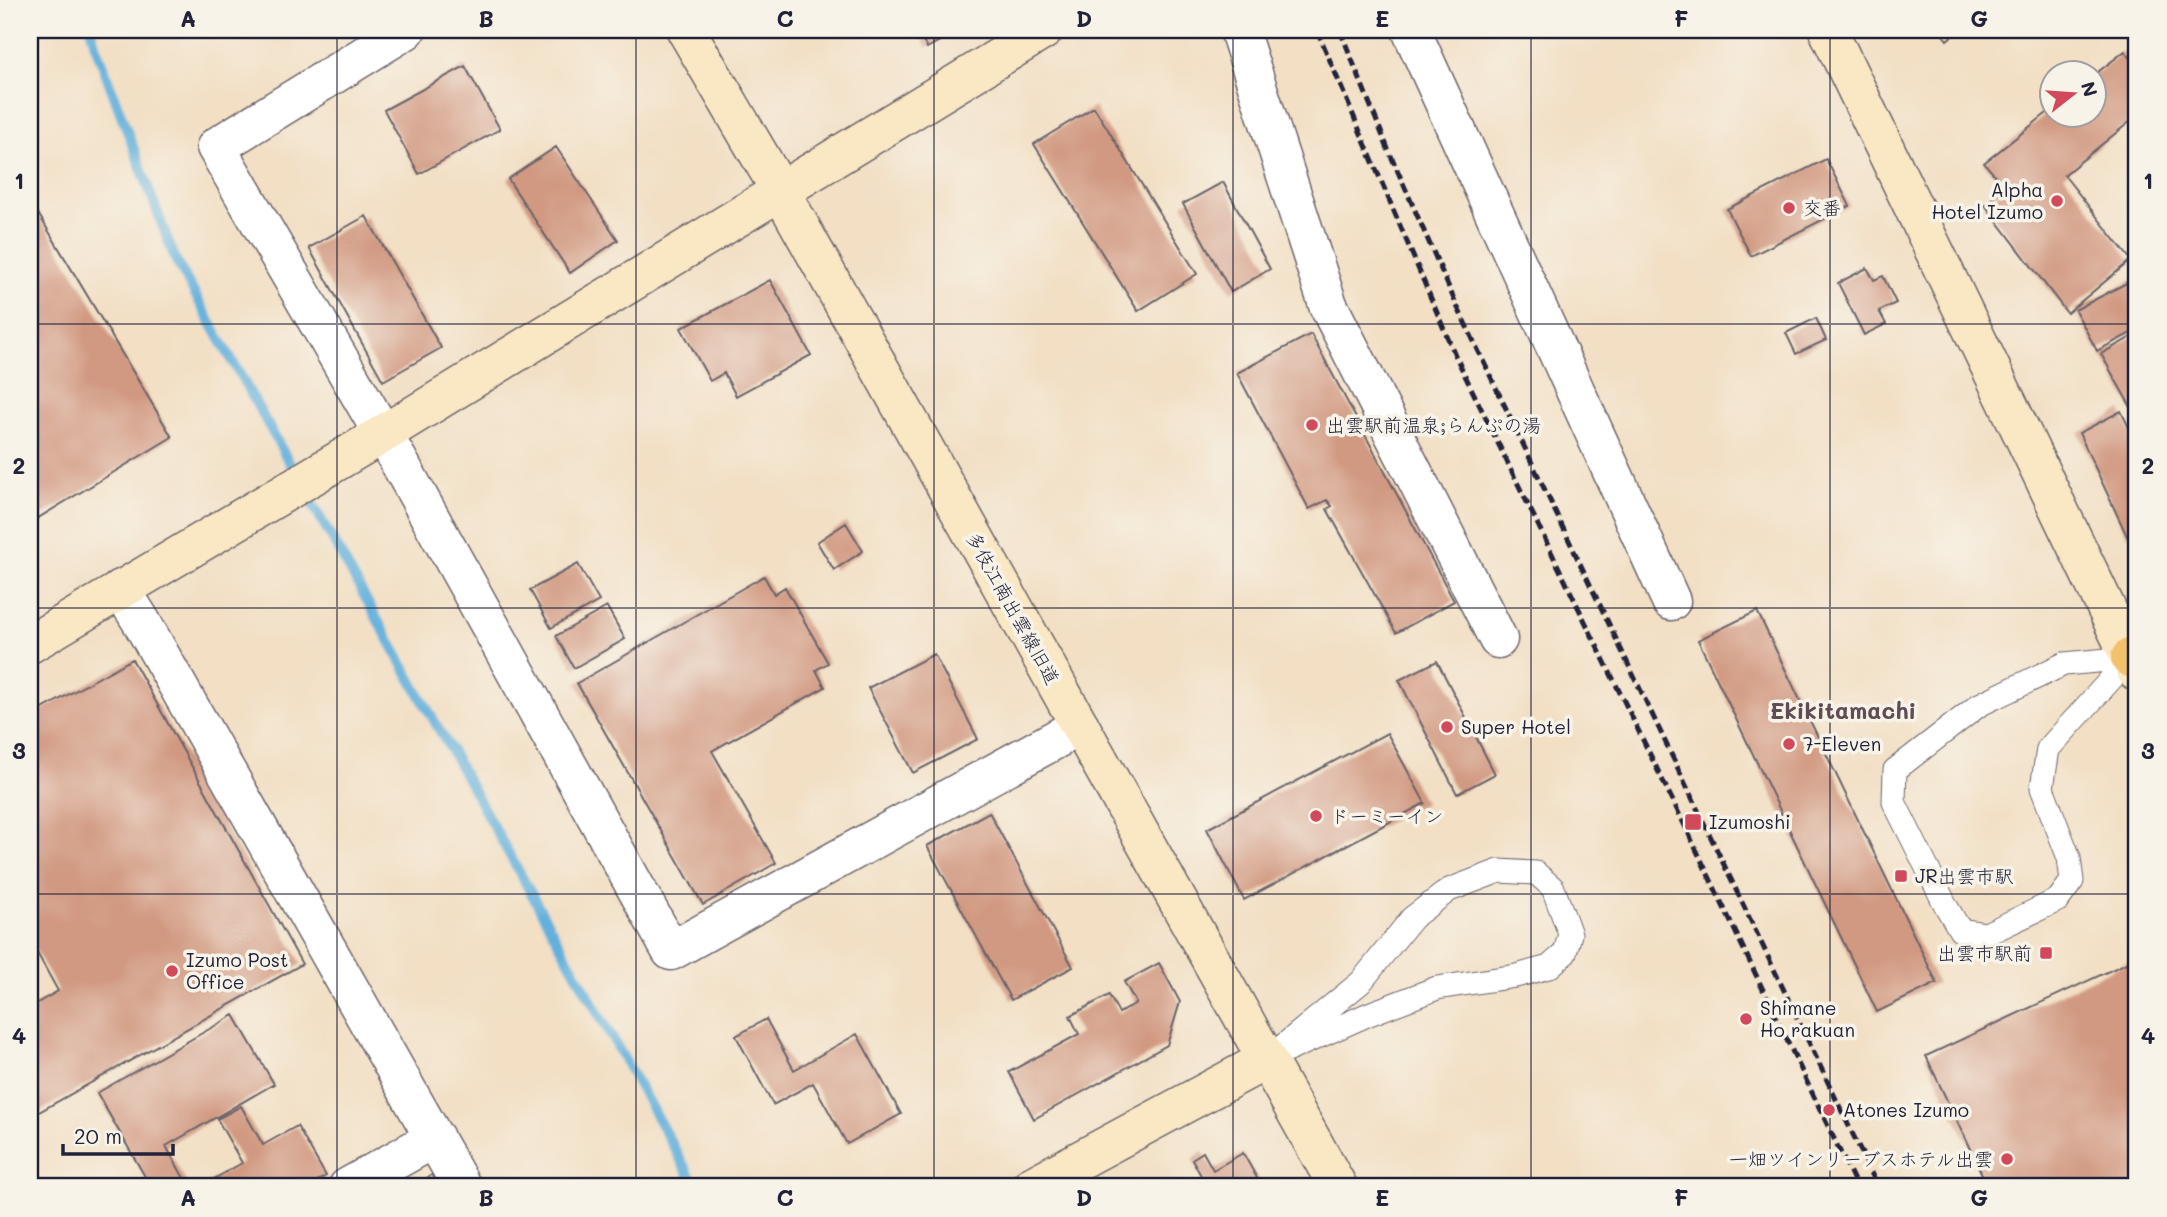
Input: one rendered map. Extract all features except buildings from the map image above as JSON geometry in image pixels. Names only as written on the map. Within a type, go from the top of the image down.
[{"type":"street","points":[[406,30],[216,146],[367,443],[671,951],[1080,726]]},
{"type":"street","name":"多伎江南出雲線旧道","points":[[686,30],[780,192],[1338,1187]]},
{"type":"street","points":[[30,644],[367,443],[1044,30]]},
{"type":"street","points":[[1239,30],[1328,305],[1498,639]]},
{"type":"street","points":[[1411,30],[1671,601]]},
{"type":"street","points":[[1828,30],[2135,662]]},
{"type":"street","points":[[121,589],[462,1187]]},
{"type":"street","points":[[1030,1187],[1266,1060]]},
{"type":"street","points":[[348,1187],[435,1138]]},
{"type":"lane","points":[[2135,662],[2049,749],[2042,788],[2069,858],[2072,881],[2058,901],[1986,934],[1960,930],[1894,802],[1895,771],[1979,705],[2064,664],[2135,662]]},
{"type":"lane","points":[[1499,871],[1536,873],[1553,888],[1570,934],[1565,953],[1549,967],[1516,976],[1437,988],[1369,1014],[1266,1060],[1361,982],[1412,918],[1449,890],[1499,871]]},
{"type":"waterway","points":[[91,30],[175,259],[696,1187]]},
{"type":"railway","points":[[1317,30],[1455,355],[1685,826],[1857,1187]]},
{"type":"railway","points":[[1340,30],[1388,149],[1457,306],[1878,1187]]},
{"type":"place","name":"Alpha Hotel Izumo","points":[[2057,201]]},
{"type":"place","name":"交番","points":[[1789,208]]},
{"type":"place","name":"出雲駅前温泉;らんぷの湯","points":[[1312,425]]},
{"type":"place","name":"Super Hotel","points":[[1447,727]]},
{"type":"place","name":"7-Eleven","points":[[1789,744]]},
{"type":"place","name":"ドーミーイン","points":[[1316,816]]},
{"type":"place","name":"Izumoshi","points":[[1693,822]]},
{"type":"place","name":"JR出雲市駅","points":[[1901,876]]},
{"type":"place","name":"出雲市駅前","points":[[2046,953]]},
{"type":"place","name":"Izumo Post Office","points":[[172,971]]},
{"type":"place","name":"Shimane Ho rakuan","points":[[1746,1019]]},
{"type":"place","name":"Atones Izumo","points":[[1829,1110]]},
{"type":"place","name":"一畑ツインリーブスホテル出雲","points":[[2007,1159]]},
{"type":"district","name":"Ekikitamachi","points":[[1843,711]]}]
